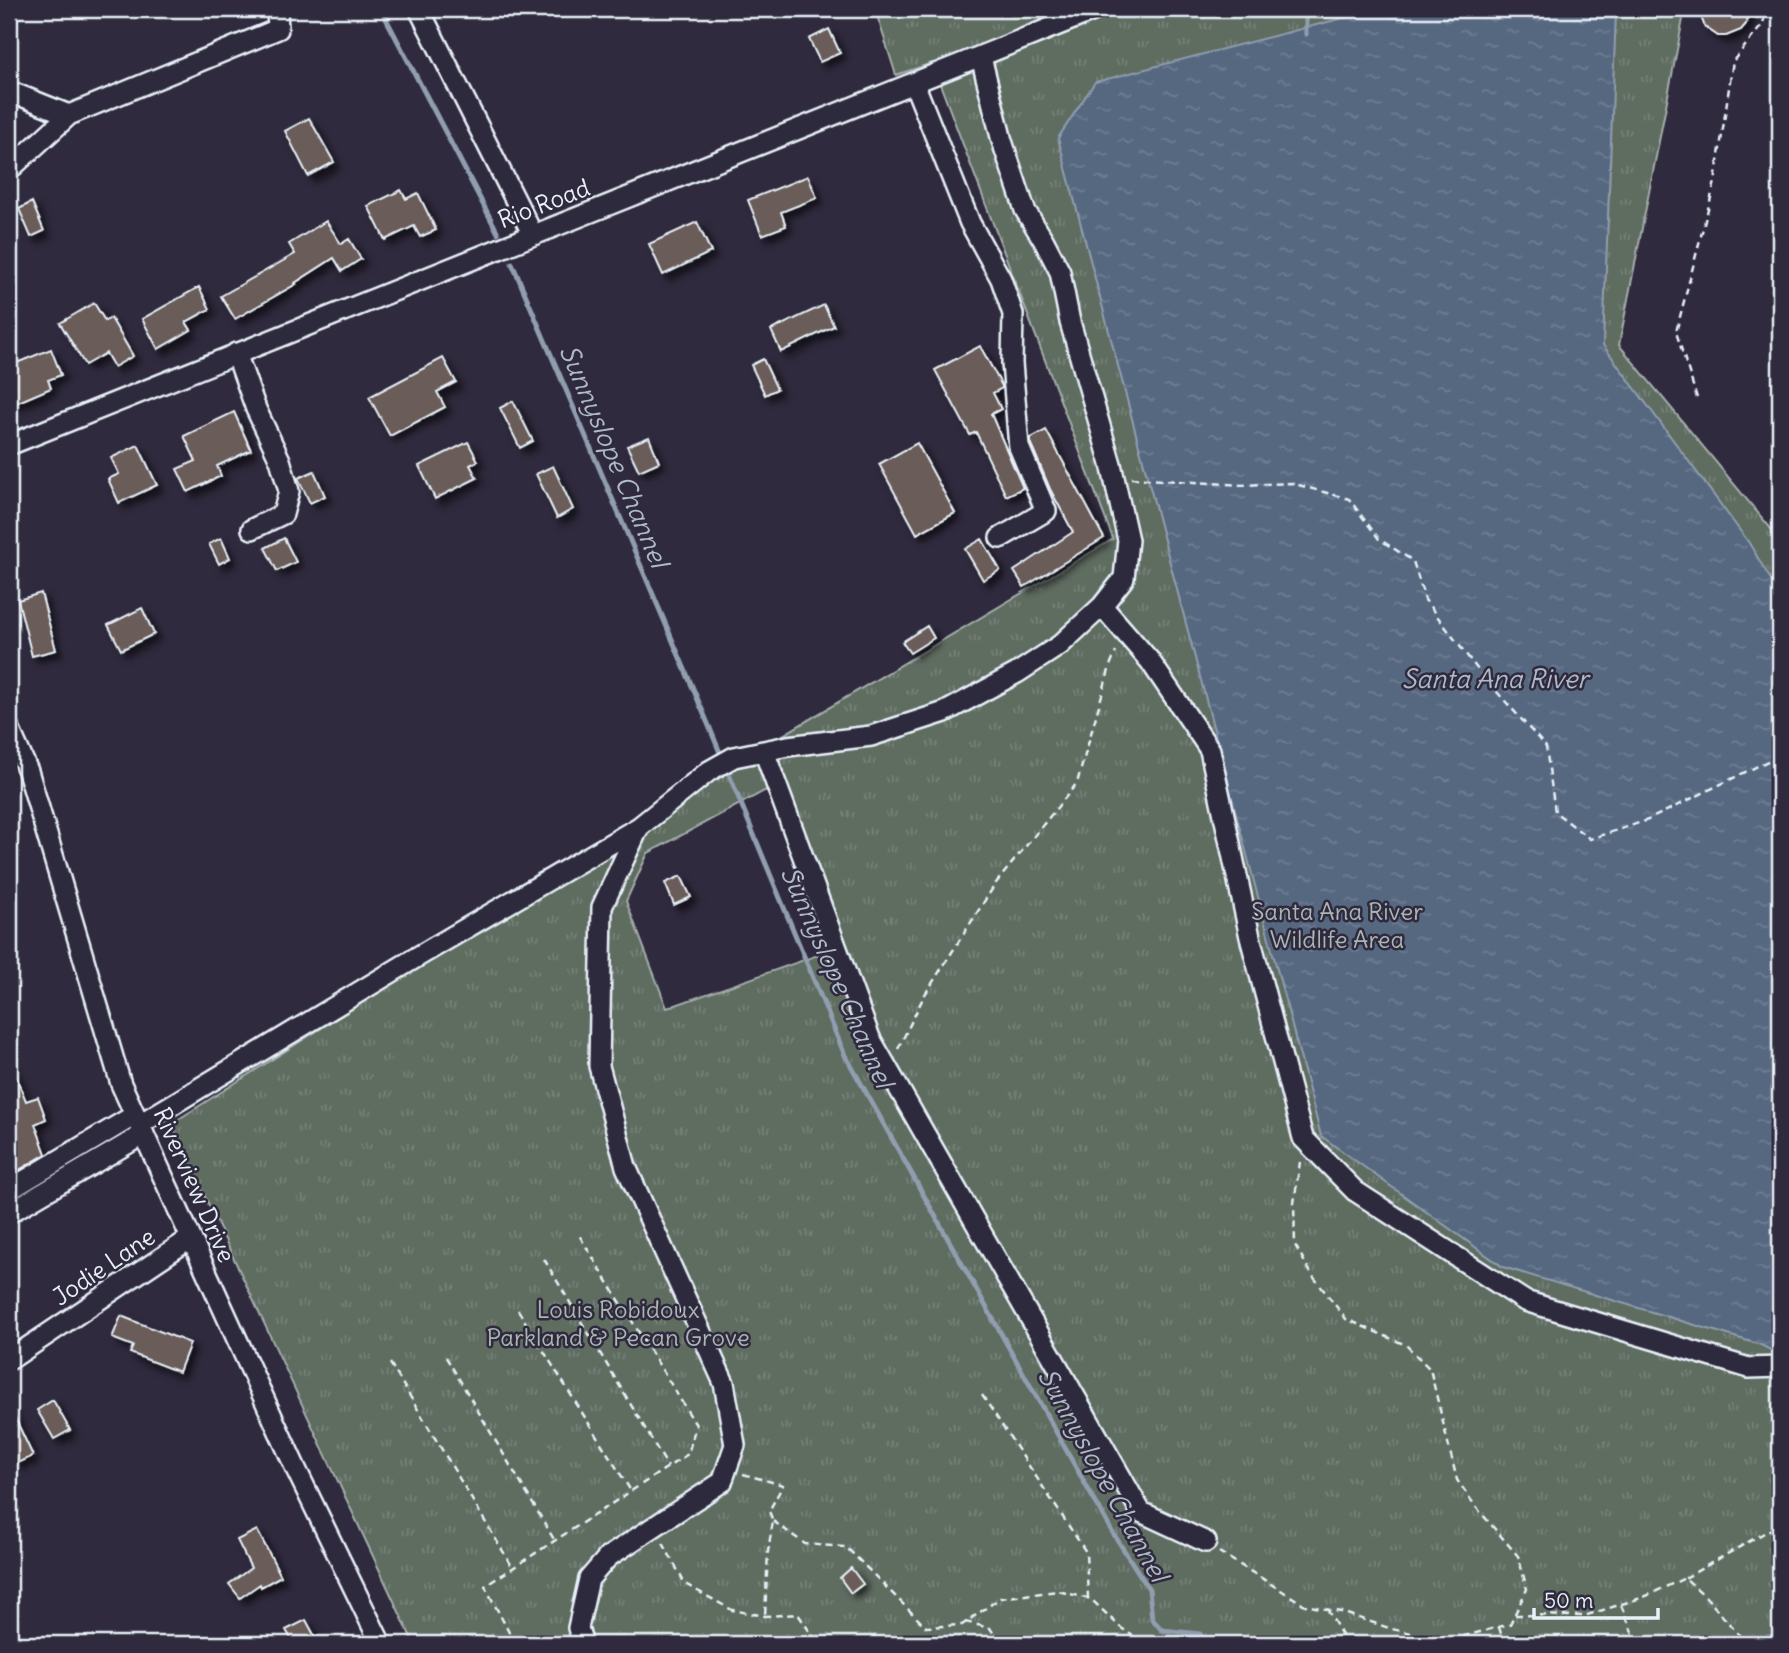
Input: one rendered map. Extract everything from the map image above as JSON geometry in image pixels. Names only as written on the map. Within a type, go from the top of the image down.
[{"type":"street","points":[[9,170],[69,115],[278,29],[277,9]]},
{"type":"street","points":[[419,9],[525,238]]},
{"type":"street","name":"Rio Road","points":[[9,445],[1098,9]]},
{"type":"street","points":[[9,1213],[140,1124],[639,827],[709,771],[734,757],[871,736],[945,712],[1017,673],[1060,645],[1102,606],[1124,578],[1128,540],[1114,477],[1070,322],[1060,272],[1025,210],[1002,141],[981,57]]},
{"type":"street","points":[[914,83],[970,223],[1000,279],[1013,314],[1012,363],[1019,447],[1046,511],[1000,538]]},
{"type":"street","points":[[9,91],[69,115]]},
{"type":"street","points":[[236,353],[256,409],[280,460],[289,491],[283,514],[252,529]]},
{"type":"street","points":[[1102,606],[1150,661],[1210,750],[1250,937],[1303,1138],[1355,1191],[1525,1301],[1749,1368],[1780,1367]]},
{"type":"street","name":"Riverview Drive","points":[[9,728],[28,771],[121,1084],[296,1469],[381,1644]]},
{"type":"street","points":[[764,751],[870,1038],[1141,1513],[1206,1542]]},
{"type":"street","points":[[583,1644],[578,1628],[589,1578],[608,1557],[722,1482],[735,1445],[724,1383],[626,1167],[599,1066],[602,907],[639,827]]},
{"type":"street","points":[[9,1190],[140,1124]]},
{"type":"street","name":"Jodie Lane","points":[[9,1360],[191,1238]]},
{"type":"path","points":[[1697,398],[1676,332],[1715,182],[1733,61],[1763,24],[1766,9]]},
{"type":"path","points":[[1114,477],[1242,485],[1291,482],[1349,499],[1379,540],[1413,561],[1425,600],[1481,674],[1546,747],[1555,811],[1590,839],[1648,820],[1780,755]]},
{"type":"path","points":[[888,1070],[924,996],[996,883],[1077,783],[1111,663],[1126,634]]},
{"type":"path","points":[[1206,1542],[1305,1605],[1446,1641],[1510,1624],[1527,1589],[1518,1556],[1457,1480],[1430,1369],[1406,1345],[1346,1319],[1312,1276],[1295,1245],[1294,1203],[1303,1138]]},
{"type":"path","points":[[515,1644],[485,1586],[688,1454],[696,1425],[579,1235]]},
{"type":"path","points":[[544,1259],[668,1468]]},
{"type":"path","points":[[518,1310],[631,1491]]},
{"type":"path","points":[[446,1357],[555,1541]]},
{"type":"path","points":[[390,1363],[513,1568]]},
{"type":"path","points":[[982,1395],[1086,1552],[1088,1598]]},
{"type":"path","points":[[726,1470],[783,1485],[769,1511],[773,1521],[768,1551],[765,1616]]},
{"type":"path","points":[[773,1521],[805,1544],[846,1547],[926,1627],[961,1625],[1000,1598],[1058,1591],[1088,1598],[1143,1644]]},
{"type":"path","points":[[657,1524],[662,1541],[685,1584],[732,1609],[765,1616],[798,1614],[804,1619],[818,1644]]},
{"type":"path","points":[[1515,1615],[1584,1616],[1621,1605],[1685,1578],[1780,1524],[1780,1531]]},
{"type":"path","points":[[1685,1578],[1705,1596],[1747,1644]]},
{"type":"path","points":[[1621,1605],[1637,1644]]},
{"type":"path","points":[[1327,1609],[1348,1644]]},
{"type":"path","points":[[964,1622],[990,1628],[1001,1644]]},
{"type":"path","points":[[1499,1627],[1504,1644]]},
{"type":"green space","name":"Santa Ana River Wildlife Area","points":[[875,9],[1685,9],[1619,345],[1772,530],[1780,527],[1780,1644],[414,1644],[171,1124],[746,757],[1113,539],[932,63],[896,75]],"holes":[[[766,790],[844,946],[667,1008],[626,901],[648,853]]]},
{"type":"water","name":"Santa Ana River","points":[[1378,9],[1612,9],[1616,12],[1603,345],[1749,543],[1780,595],[1780,1355],[1761,1345],[1503,1267],[1321,1136],[1058,138],[1095,82]]},
{"type":"building","points":[[1698,9],[1750,9],[1746,24],[1741,30],[1718,36],[1705,27]]},
{"type":"building","points":[[829,29],[840,53],[820,62],[809,39]]},
{"type":"building","points":[[309,118],[334,162],[308,176],[285,131]]},
{"type":"building","points":[[808,176],[817,198],[781,212],[786,226],[762,235],[748,200]]},
{"type":"building","points":[[401,190],[406,199],[418,193],[436,230],[420,237],[414,226],[385,240],[368,206]]},
{"type":"building","points":[[32,202],[44,231],[31,237],[19,209]]},
{"type":"building","points":[[326,221],[341,244],[349,239],[361,259],[342,271],[334,258],[296,284],[235,319],[221,296],[295,254],[289,244]]},
{"type":"building","points":[[697,222],[711,252],[663,275],[649,244]]},
{"type":"building","points":[[199,287],[210,309],[186,322],[191,330],[158,349],[142,319]]},
{"type":"building","points":[[94,303],[105,321],[111,318],[133,356],[114,367],[106,353],[85,365],[60,323]]},
{"type":"building","points":[[824,305],[834,326],[781,352],[771,330]]},
{"type":"building","points":[[980,346],[1002,386],[993,393],[1001,409],[991,414],[1023,488],[1006,496],[976,432],[970,435],[935,370]]},
{"type":"building","points":[[51,349],[61,375],[48,380],[51,388],[9,406],[9,366]]},
{"type":"building","points":[[443,358],[456,382],[437,392],[445,407],[390,436],[369,397]]},
{"type":"building","points":[[763,359],[777,389],[765,395],[751,365]]},
{"type":"building","points":[[513,401],[533,441],[520,448],[500,408]]},
{"type":"building","points":[[234,412],[251,450],[217,466],[221,476],[188,492],[177,469],[196,461],[184,436]]},
{"type":"building","points":[[1046,430],[1104,538],[1024,587],[1014,571],[1073,532],[1050,489],[1031,444],[1031,438]]},
{"type":"building","points":[[649,437],[659,462],[639,471],[627,446]]},
{"type":"building","points":[[468,442],[478,461],[470,465],[477,478],[435,499],[419,466]]},
{"type":"building","points":[[917,443],[955,513],[917,534],[879,464]]},
{"type":"building","points":[[138,445],[157,485],[119,503],[108,479],[119,474],[111,458]]},
{"type":"building","points":[[553,466],[573,509],[557,518],[536,474]]},
{"type":"building","points":[[314,471],[325,496],[310,503],[298,478]]},
{"type":"building","points":[[221,538],[230,558],[219,564],[209,544]]},
{"type":"building","points":[[284,538],[296,562],[277,571],[265,548]]},
{"type":"building","points":[[982,539],[1000,570],[983,580],[965,549]]},
{"type":"building","points":[[41,593],[56,650],[32,656],[18,600]]},
{"type":"building","points":[[142,608],[154,634],[121,650],[108,625]]},
{"type":"building","points":[[927,626],[934,638],[910,653],[902,642]]},
{"type":"building","points":[[681,876],[691,897],[674,905],[665,883]]},
{"type":"building","points":[[9,1058],[26,1101],[38,1097],[46,1119],[35,1124],[46,1154],[9,1176],[9,1156],[18,1153],[9,1128]]},
{"type":"building","points":[[121,1316],[190,1343],[179,1372],[130,1353],[133,1346],[112,1338]]},
{"type":"building","points":[[53,1400],[70,1430],[54,1439],[37,1410]]},
{"type":"building","points":[[9,1405],[33,1456],[16,1464],[9,1450]]},
{"type":"building","points":[[257,1530],[281,1576],[261,1587],[260,1584],[240,1598],[229,1584],[251,1568],[237,1540]]},
{"type":"building","points":[[851,1568],[863,1584],[851,1593],[840,1578]]},
{"type":"building","points":[[306,1620],[319,1644],[294,1644],[286,1630]]},
{"type":"waterway","name":"Sunnyslope Channel","points":[[381,9],[498,233]]},
{"type":"waterway","points":[[1306,9],[1306,34]]},
{"type":"waterway","name":"Sunnyslope Channel","points":[[512,263],[709,726],[844,1053],[1111,1530],[1149,1589],[1152,1619],[1162,1630],[1200,1634],[1207,1644]]},
{"type":"park label","name":"Louis Robidoux Parkland & Pecan Grove","points":[[618,1324]]}]
